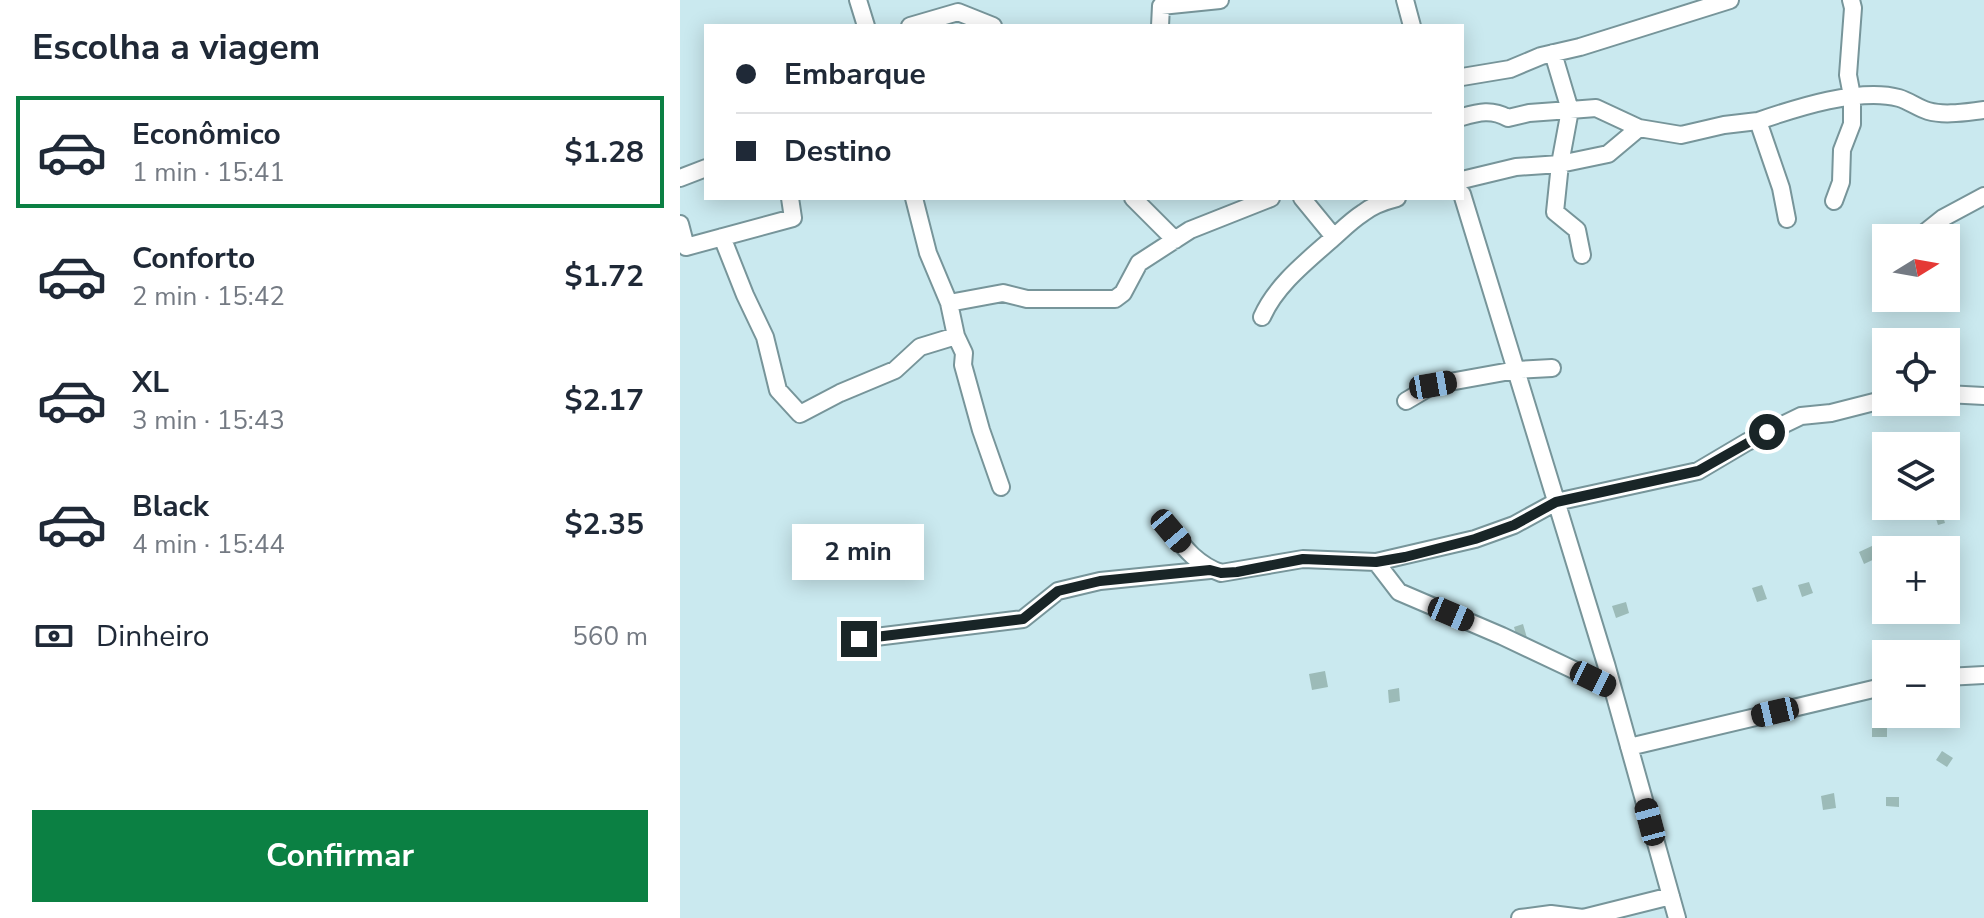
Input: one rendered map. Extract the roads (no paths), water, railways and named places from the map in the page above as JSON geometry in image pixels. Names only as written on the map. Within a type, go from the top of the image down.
[{"type":"street","points":[[858,0],[865,24]]},
{"type":"street","points":[[1160,24],[1161,6],[1220,0]]},
{"type":"street","points":[[1405,0],[1411,24]]},
{"type":"street","points":[[1464,77],[1510,69],[1541,56],[1580,47],[1730,0]]},
{"type":"street","points":[[1834,201],[1841,182],[1842,150],[1852,124],[1848,75],[1851,0]]},
{"type":"street","points":[[917,24],[958,12],[988,24]]},
{"type":"street","points":[[1553,53],[1570,110],[1555,212],[1577,230],[1582,255]]},
{"type":"street","points":[[1464,116],[1497,112],[1508,118],[1529,113],[1596,108],[1639,128],[1681,135],[1758,121],[1818,102],[1864,94],[1898,97],[1940,114],[1984,110]]},
{"type":"street","points":[[1758,121],[1781,188],[1787,219]]},
{"type":"street","points":[[1464,180],[1516,167],[1560,164],[1608,154],[1639,128]]},
{"type":"street","points":[[680,178],[704,169]]},
{"type":"street","points":[[1936,224],[1984,196]]},
{"type":"street","points":[[680,224],[686,247],[793,218],[790,200]]},
{"type":"street","points":[[915,200],[928,253],[949,303],[981,430],[1001,487]]},
{"type":"street","points":[[1135,200],[1175,240]]},
{"type":"street","points":[[949,303],[1003,293],[1027,299],[1115,299],[1123,293],[1139,263],[1190,230],[1266,200]]},
{"type":"street","points":[[1304,200],[1334,237]]},
{"type":"street","points":[[1262,317],[1269,301],[1288,279],[1363,213],[1389,200]]},
{"type":"street","points":[[1464,200],[1606,664],[1677,918]]},
{"type":"street","points":[[722,237],[765,337],[778,390],[800,414],[895,370],[920,347],[956,336]]},
{"type":"street","points":[[1406,401],[1433,385],[1516,370],[1552,368]]},
{"type":"street","points":[[1960,395],[1984,396]]},
{"type":"street","points":[[1171,531],[1192,557],[1210,570],[1221,573],[1303,559],[1376,562],[1475,539],[1514,525],[1556,502],[1698,471],[1747,442],[1801,416],[1831,413],[1872,403]]},
{"type":"street","points":[[1376,562],[1399,592],[1612,688]]},
{"type":"street","points":[[859,639],[1023,619],[1058,591],[1100,581],[1210,570]]},
{"type":"street","points":[[1960,676],[1984,675]]},
{"type":"street","points":[[1629,747],[1872,689]]},
{"type":"street","points":[[1520,918],[1551,914],[1583,918],[1671,896]]}]
